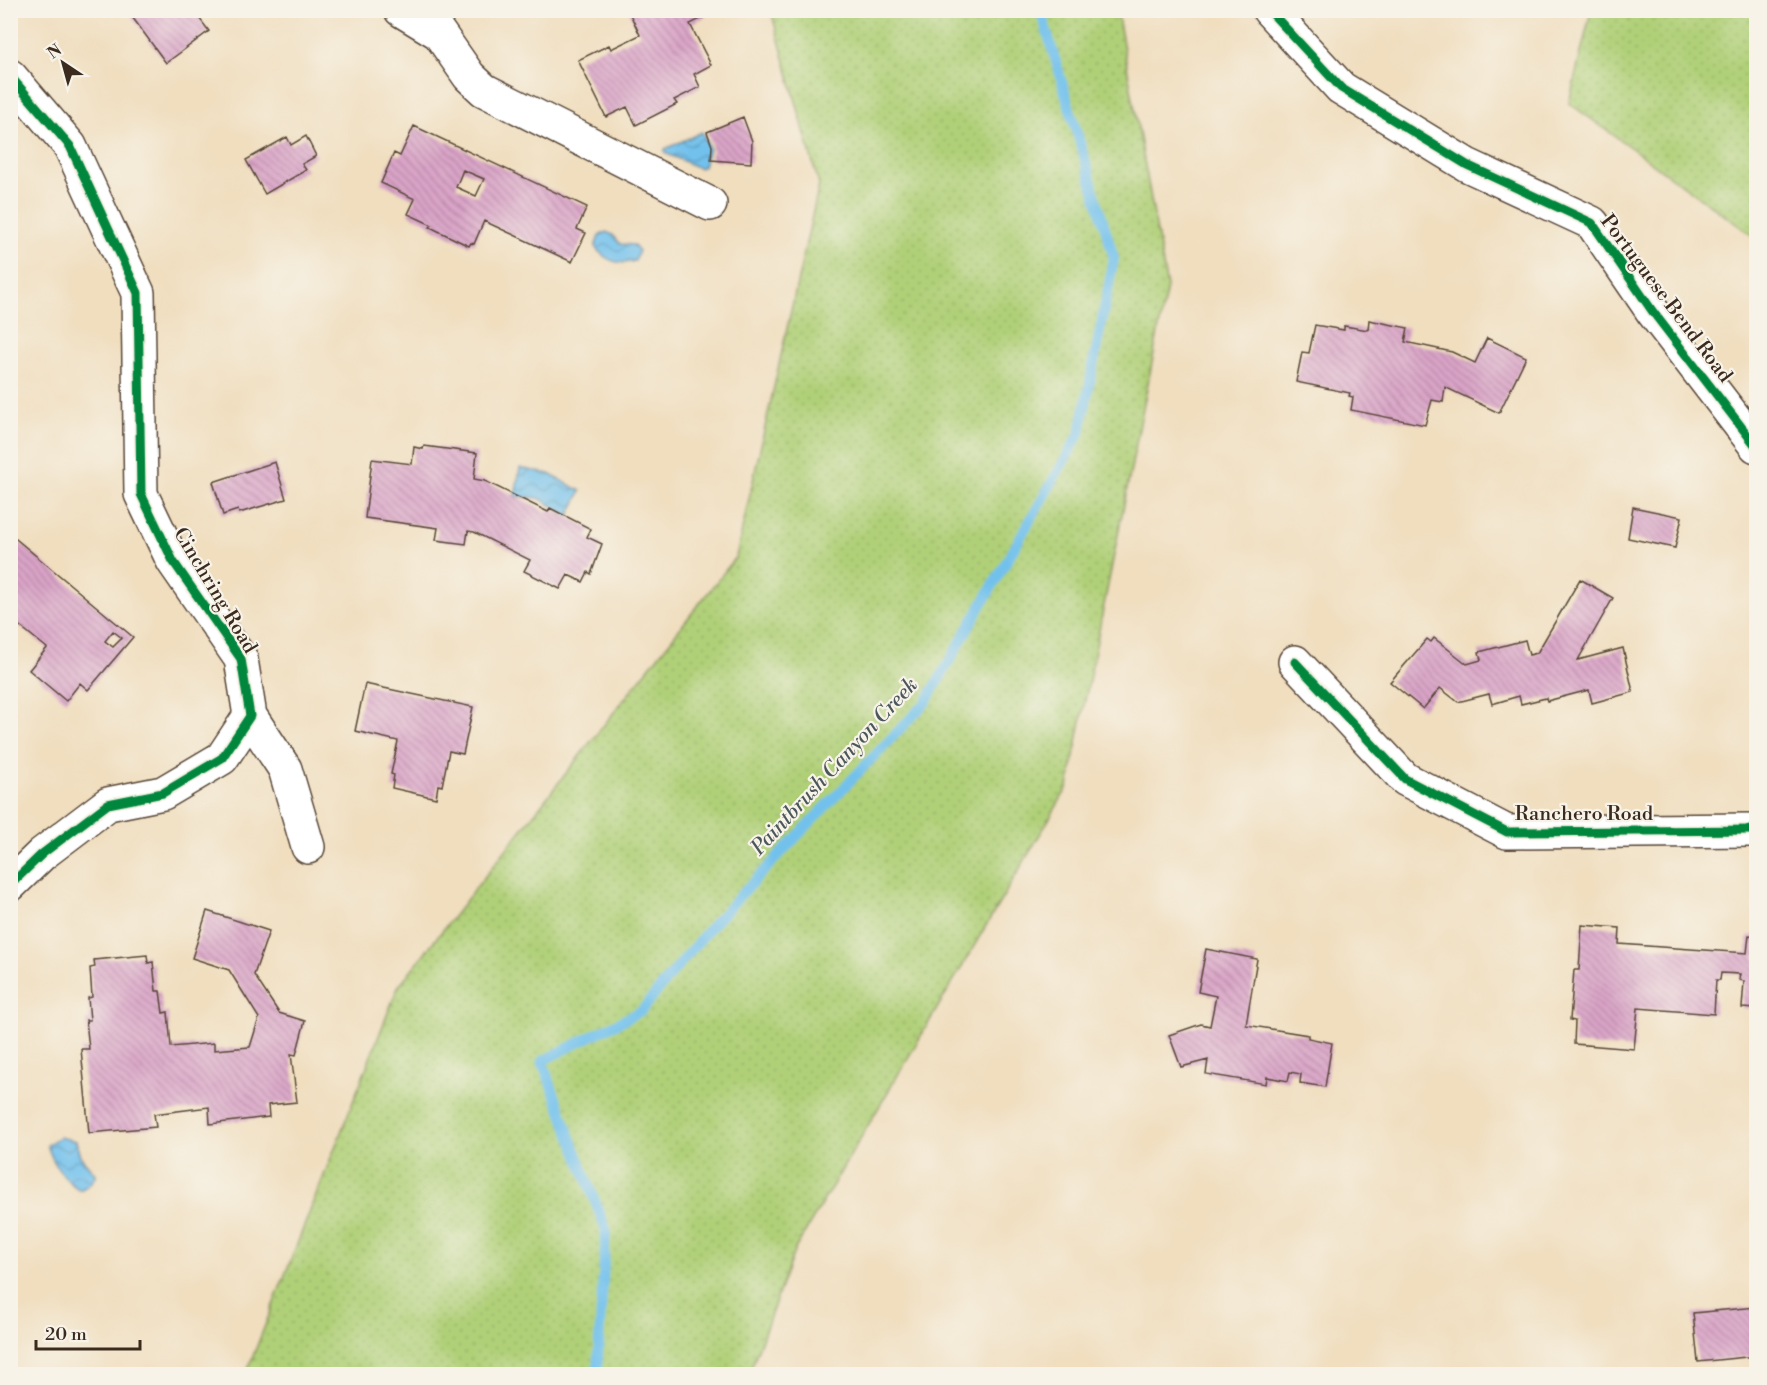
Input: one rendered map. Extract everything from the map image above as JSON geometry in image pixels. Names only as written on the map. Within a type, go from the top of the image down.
[{"type":"street","points":[[401,10],[439,33],[469,76],[484,90],[710,204]]},
{"type":"street","name":"Portuguese Bend Road","points":[[1269,10],[1341,88],[1467,165],[1592,223],[1653,312],[1756,446]]},
{"type":"street","name":"Cinchring Road","points":[[10,76],[70,146],[138,293],[141,494],[173,561],[241,659],[250,716]]},
{"type":"street","name":"Ranchero Road","points":[[1295,662],[1405,779],[1507,832],[1756,830]]},
{"type":"street","points":[[10,885],[42,854],[108,804],[163,793],[222,758],[250,716],[285,769],[309,847]]},
{"type":"green space","points":[[771,11],[1117,11],[1167,287],[1068,787],[795,1249],[749,1374],[246,1374],[398,987],[736,557],[819,185]]},
{"type":"green space","points":[[1591,11],[1756,11],[1756,238],[1569,103]]},
{"type":"water","points":[[702,132],[709,148],[704,166],[699,168],[665,153],[665,149]]},
{"type":"water","points":[[606,232],[613,235],[620,244],[634,245],[639,251],[635,261],[618,262],[599,252],[595,247],[599,236]]},
{"type":"water","points":[[520,468],[549,474],[581,491],[569,516],[539,498],[515,496]]},
{"type":"water","points":[[59,1137],[76,1141],[80,1156],[96,1175],[90,1184],[80,1190],[64,1176],[49,1152],[47,1145]]},
{"type":"building","points":[[127,10],[193,10],[209,31],[166,63]]},
{"type":"building","points":[[628,10],[704,10],[707,16],[690,24],[711,65],[694,74],[700,87],[674,100],[677,104],[636,125],[627,107],[606,117],[578,60],[609,45],[611,49],[640,35]]},
{"type":"building","points":[[743,117],[752,141],[751,163],[711,160],[712,146],[707,132]]},
{"type":"building","points":[[414,126],[587,207],[577,229],[586,233],[572,262],[484,221],[474,244],[471,243],[469,246],[408,214],[415,199],[381,183],[394,153],[400,156]],"holes":[[[463,170],[484,179],[476,196],[456,187]]]},
{"type":"building","points":[[306,136],[316,156],[302,164],[306,170],[265,194],[246,160],[287,137],[291,145]]},
{"type":"building","points":[[1369,320],[1408,328],[1405,342],[1452,352],[1475,363],[1487,338],[1526,357],[1499,413],[1445,387],[1443,402],[1432,400],[1425,425],[1351,410],[1353,397],[1349,396],[1350,393],[1296,382],[1302,352],[1309,353],[1315,325],[1344,330],[1344,326],[1368,330]]},
{"type":"building","points":[[424,446],[477,453],[474,479],[485,481],[548,512],[550,508],[591,529],[587,537],[602,544],[591,574],[588,572],[583,582],[568,575],[560,589],[524,571],[530,560],[474,532],[468,531],[466,544],[436,540],[438,528],[365,518],[372,459],[412,464],[414,447],[423,449]]},
{"type":"building","points":[[275,462],[286,499],[239,513],[238,510],[223,515],[213,482]]},
{"type":"building","points":[[1633,507],[1682,517],[1675,548],[1628,538]]},
{"type":"building","points":[[10,534],[133,637],[88,690],[80,683],[66,701],[29,670],[47,648],[10,618]],"holes":[[[113,631],[122,638],[113,647],[105,641]]]},
{"type":"building","points":[[1580,579],[1613,598],[1578,660],[1623,648],[1633,692],[1592,703],[1589,690],[1547,701],[1546,698],[1521,704],[1519,696],[1492,704],[1489,694],[1458,702],[1440,688],[1423,709],[1390,682],[1427,639],[1431,642],[1434,638],[1467,664],[1481,660],[1479,652],[1525,640],[1529,655],[1537,653]]},
{"type":"building","points":[[365,684],[473,707],[463,754],[449,751],[442,786],[438,785],[436,798],[392,788],[394,775],[391,774],[398,741],[355,731]]},
{"type":"building","points":[[207,911],[269,931],[254,975],[279,1013],[305,1021],[296,1055],[291,1054],[297,1102],[268,1105],[269,1117],[210,1124],[209,1107],[154,1114],[156,1127],[89,1133],[81,1049],[89,1049],[86,1020],[90,1020],[88,998],[92,997],[90,968],[95,967],[94,960],[147,955],[148,963],[153,962],[156,991],[160,991],[163,1013],[168,1012],[171,1047],[214,1043],[214,1050],[250,1047],[259,1018],[229,970],[192,958]]},
{"type":"building","points":[[1582,925],[1620,928],[1619,944],[1747,953],[1749,935],[1756,936],[1756,1009],[1742,1008],[1744,981],[1739,980],[1740,974],[1721,973],[1720,980],[1716,980],[1714,1014],[1638,1008],[1634,1049],[1574,1044],[1575,1021],[1570,1020],[1574,970],[1579,970]]},
{"type":"building","points":[[1206,949],[1257,959],[1246,1025],[1308,1035],[1308,1038],[1332,1043],[1325,1087],[1300,1083],[1301,1074],[1290,1072],[1288,1081],[1267,1077],[1266,1084],[1206,1074],[1208,1060],[1181,1067],[1169,1035],[1201,1024],[1210,1026],[1216,996],[1198,992]]},
{"type":"building","points":[[1756,1307],[1756,1356],[1698,1362],[1693,1313]]},
{"type":"waterway","name":"Paintbrush Canyon Creek","points":[[597,1374],[606,1230],[542,1061],[641,1011],[713,924],[926,702],[1080,433],[1114,258],[1043,18],[1038,10]]},
{"type":"cycle path","points":[[1269,10],[1341,88],[1467,165],[1592,223],[1653,312],[1756,446]]},
{"type":"cycle path","points":[[10,76],[70,146],[138,293],[141,494],[173,561],[241,659],[250,716],[222,758],[163,793],[108,804],[42,854],[10,885]]},
{"type":"cycle path","points":[[1295,662],[1405,779],[1507,832],[1756,830]]}]
